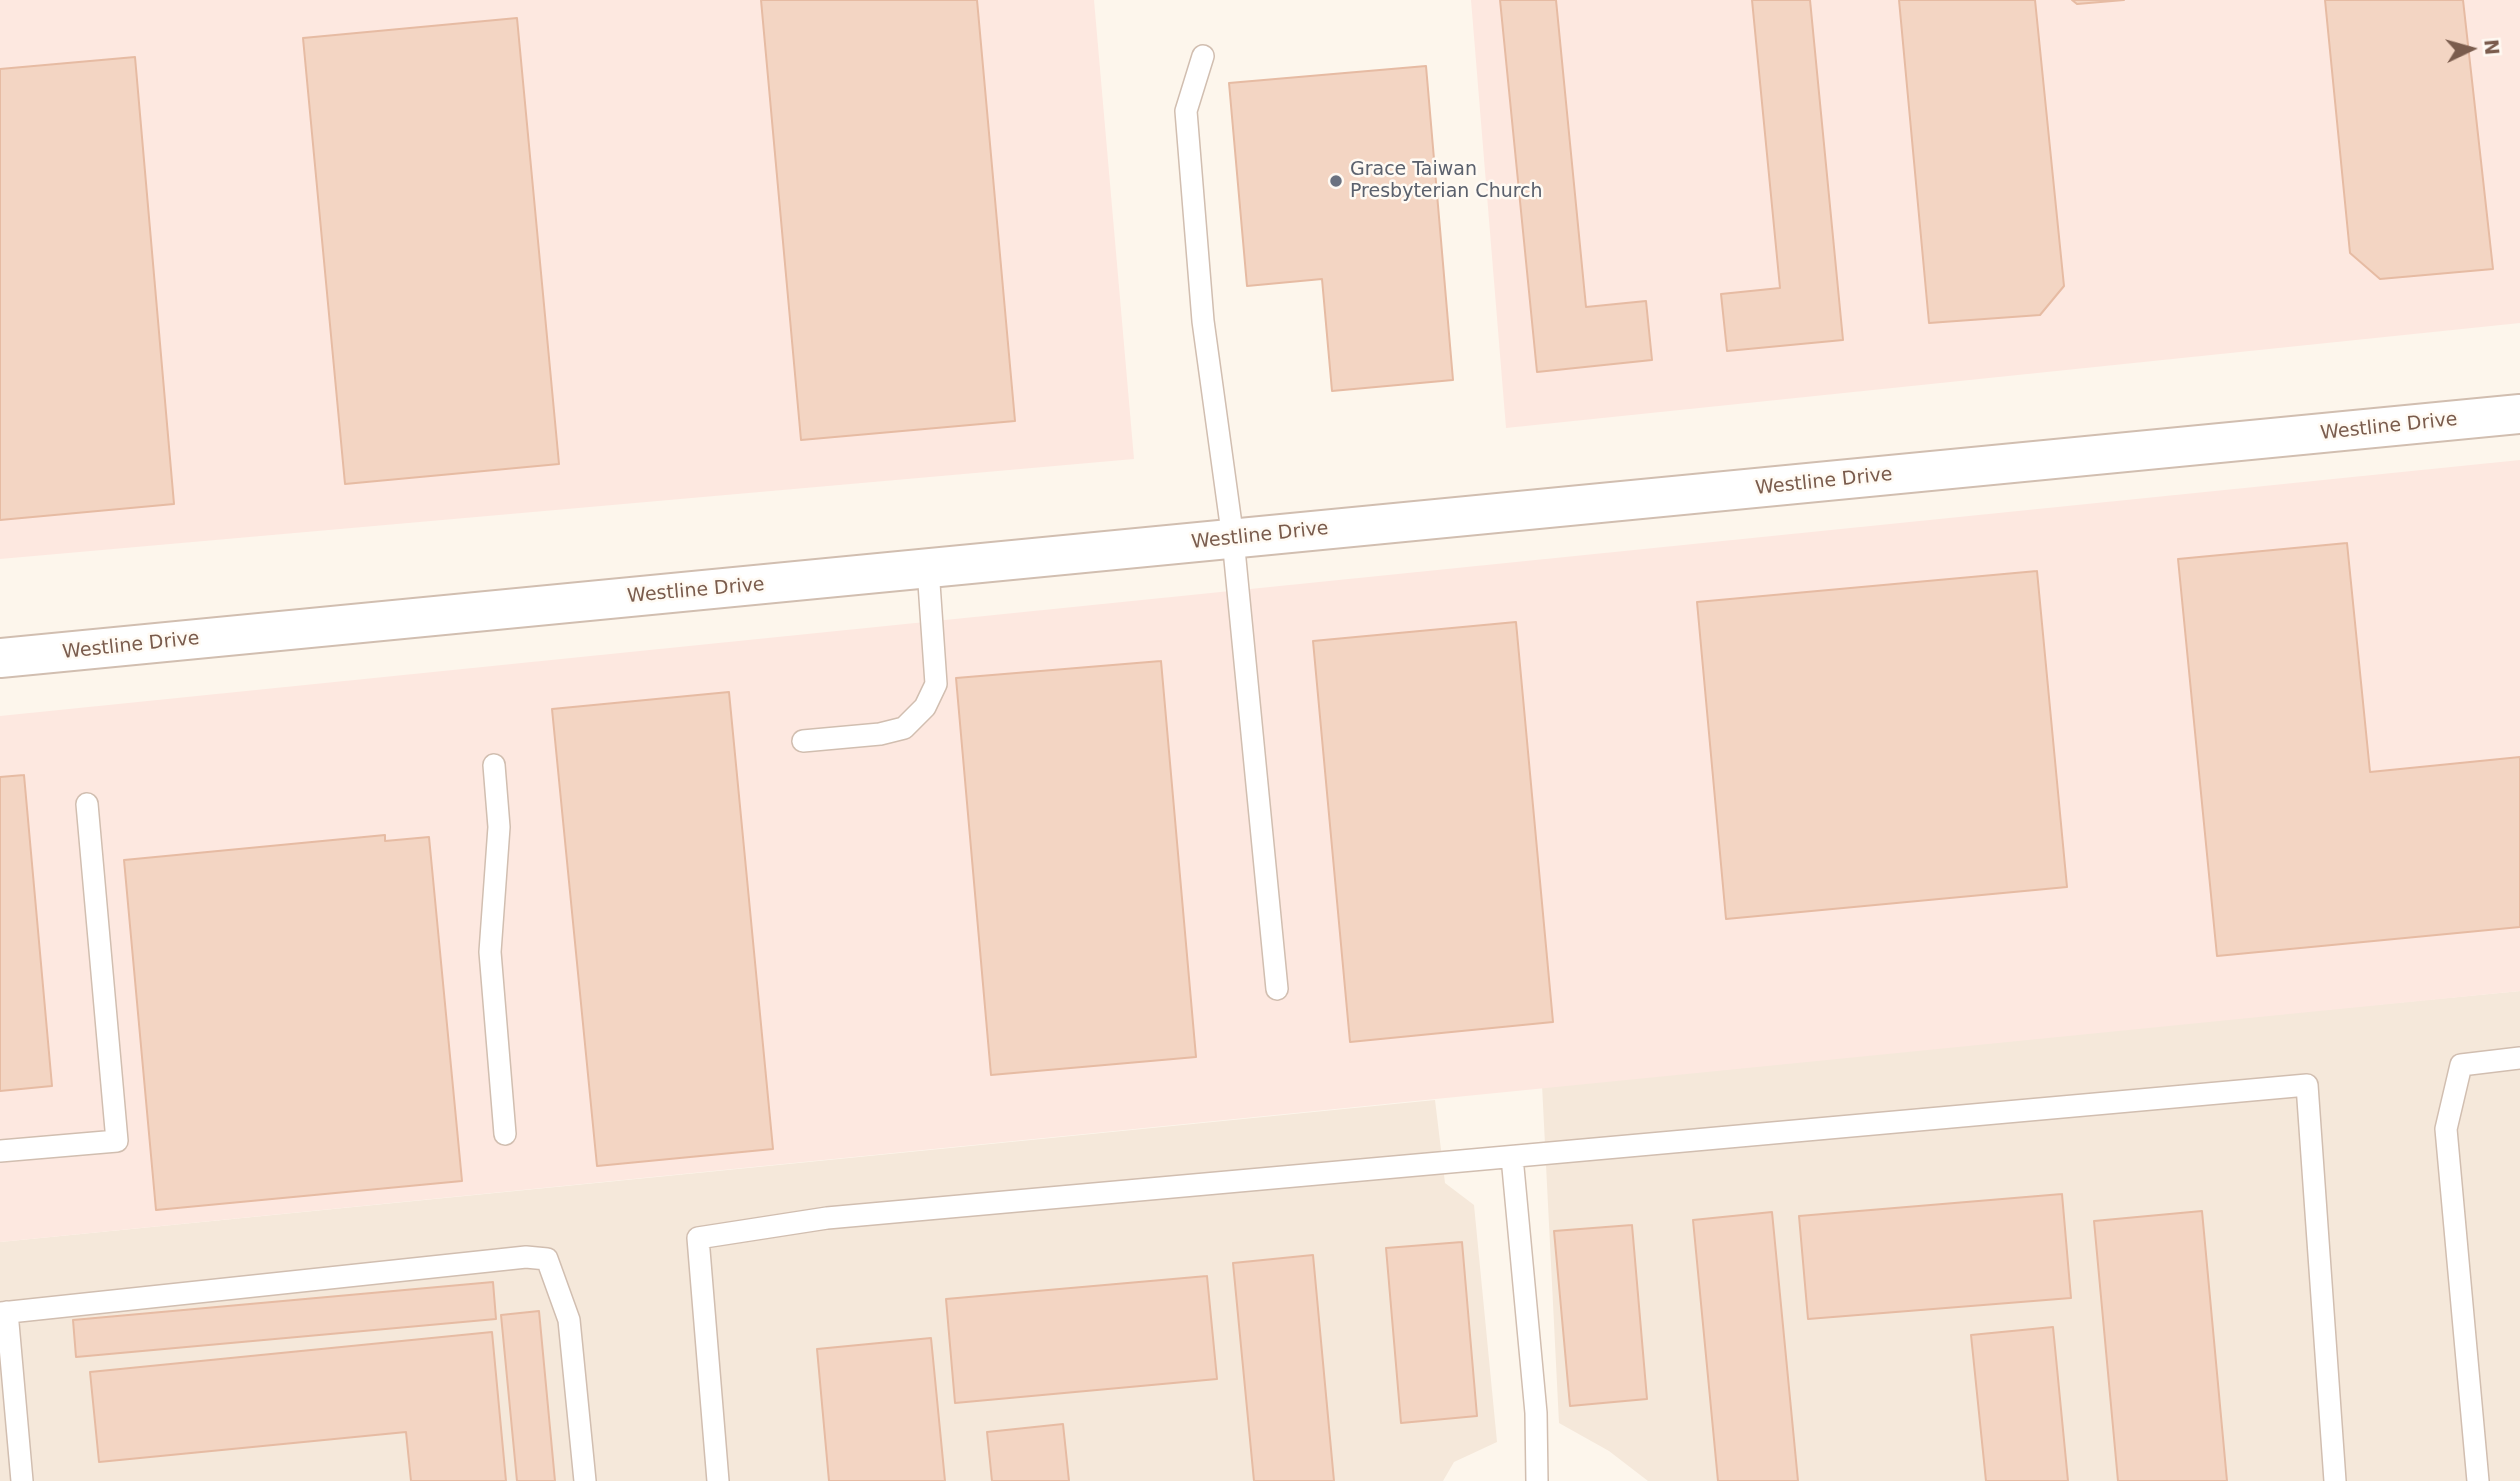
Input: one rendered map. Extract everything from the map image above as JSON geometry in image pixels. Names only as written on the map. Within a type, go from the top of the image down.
[{"type":"street","name":"Westline Drive","points":[[0,658],[2520,414]]},
{"type":"lane","points":[[1203,56],[1186,110],[1203,321],[1233,539],[1277,989]]},
{"type":"lane","points":[[803,741],[880,734],[904,728],[925,707],[936,684],[928,569]]},
{"type":"lane","points":[[494,765],[499,827],[490,953],[505,1134]]},
{"type":"lane","points":[[0,1151],[117,1141],[87,804]]},
{"type":"lane","points":[[2478,1481],[2446,1129],[2461,1065],[2520,1058]]},
{"type":"lane","points":[[718,1481],[698,1238],[827,1218],[2307,1085],[2335,1481]]},
{"type":"lane","points":[[1512,1157],[1536,1413],[1537,1481]]},
{"type":"lane","points":[[22,1481],[4,1312],[526,1257],[547,1259],[569,1320],[585,1481]]},
{"type":"shaded area","points":[[0,0],[1094,0],[1134,459],[0,559]]},
{"type":"shaded area","points":[[1471,0],[2520,0],[2520,323],[1506,428]]},
{"type":"shaded area","points":[[2520,460],[2520,991],[0,1242],[0,716]]},
{"type":"shaded area","points":[[2520,991],[2520,1481],[1648,1481],[1609,1451],[1559,1423],[1542,1085]]},
{"type":"shaded area","points":[[1435,1100],[1445,1183],[1474,1205],[1497,1442],[1454,1462],[1443,1481],[0,1481],[0,1242]]},
{"type":"building","points":[[761,0],[977,0],[1015,421],[801,440]]},
{"type":"building","points":[[1500,0],[1556,0],[1586,307],[1646,301],[1652,360],[1537,372]]},
{"type":"building","points":[[1752,0],[1810,0],[1843,340],[1727,351],[1721,294],[1780,288]]},
{"type":"building","points":[[1899,0],[2035,0],[2064,286],[2040,315],[1929,323]]},
{"type":"building","points":[[2072,0],[2124,0],[2077,4]]},
{"type":"building","points":[[2325,0],[2463,0],[2493,269],[2380,279],[2350,253]]},
{"type":"building","points":[[517,18],[559,464],[345,484],[303,38]]},
{"type":"building","points":[[135,57],[174,504],[0,520],[0,69]]},
{"type":"building","name":"Grace Taiwan Presbyterian Church","points":[[1426,66],[1453,380],[1332,391],[1322,279],[1247,286],[1229,83]]},
{"type":"building","points":[[2347,543],[2370,772],[2520,757],[2520,927],[2217,956],[2178,559]]},
{"type":"building","points":[[2037,571],[2067,887],[1726,919],[1697,602]]},
{"type":"building","points":[[1516,622],[1553,1022],[1350,1042],[1313,641]]},
{"type":"building","points":[[1161,661],[1196,1057],[991,1075],[956,678]]},
{"type":"building","points":[[729,692],[773,1149],[597,1166],[552,709]]},
{"type":"building","points":[[24,775],[52,1086],[0,1091],[0,777]]},
{"type":"building","points":[[385,835],[385,841],[429,837],[462,1181],[156,1210],[124,860]]},
{"type":"building","points":[[2062,1194],[2071,1298],[1808,1319],[1799,1216]]},
{"type":"building","points":[[2202,1211],[2227,1481],[2118,1481],[2094,1221]]},
{"type":"building","points":[[1772,1212],[1798,1481],[1718,1481],[1693,1220]]},
{"type":"building","points":[[1632,1225],[1647,1399],[1570,1406],[1554,1231]]},
{"type":"building","points":[[1462,1242],[1477,1416],[1401,1423],[1386,1248]]},
{"type":"building","points":[[1313,1255],[1334,1481],[1254,1481],[1233,1263]]},
{"type":"building","points":[[1207,1276],[1217,1379],[955,1403],[946,1299]]},
{"type":"building","points":[[493,1282],[496,1319],[76,1357],[73,1320]]},
{"type":"building","points":[[539,1311],[555,1481],[517,1481],[501,1315]]},
{"type":"building","points":[[2053,1327],[2068,1481],[1986,1481],[1971,1335]]},
{"type":"building","points":[[492,1332],[506,1481],[411,1481],[406,1432],[99,1462],[90,1372]]},
{"type":"building","points":[[931,1338],[945,1481],[829,1481],[817,1349]]},
{"type":"building","points":[[1063,1424],[1069,1481],[992,1481],[987,1432]]},
{"type":"place","name":"Grace Taiwan Presbyterian Church","points":[[1336,181]]}]
